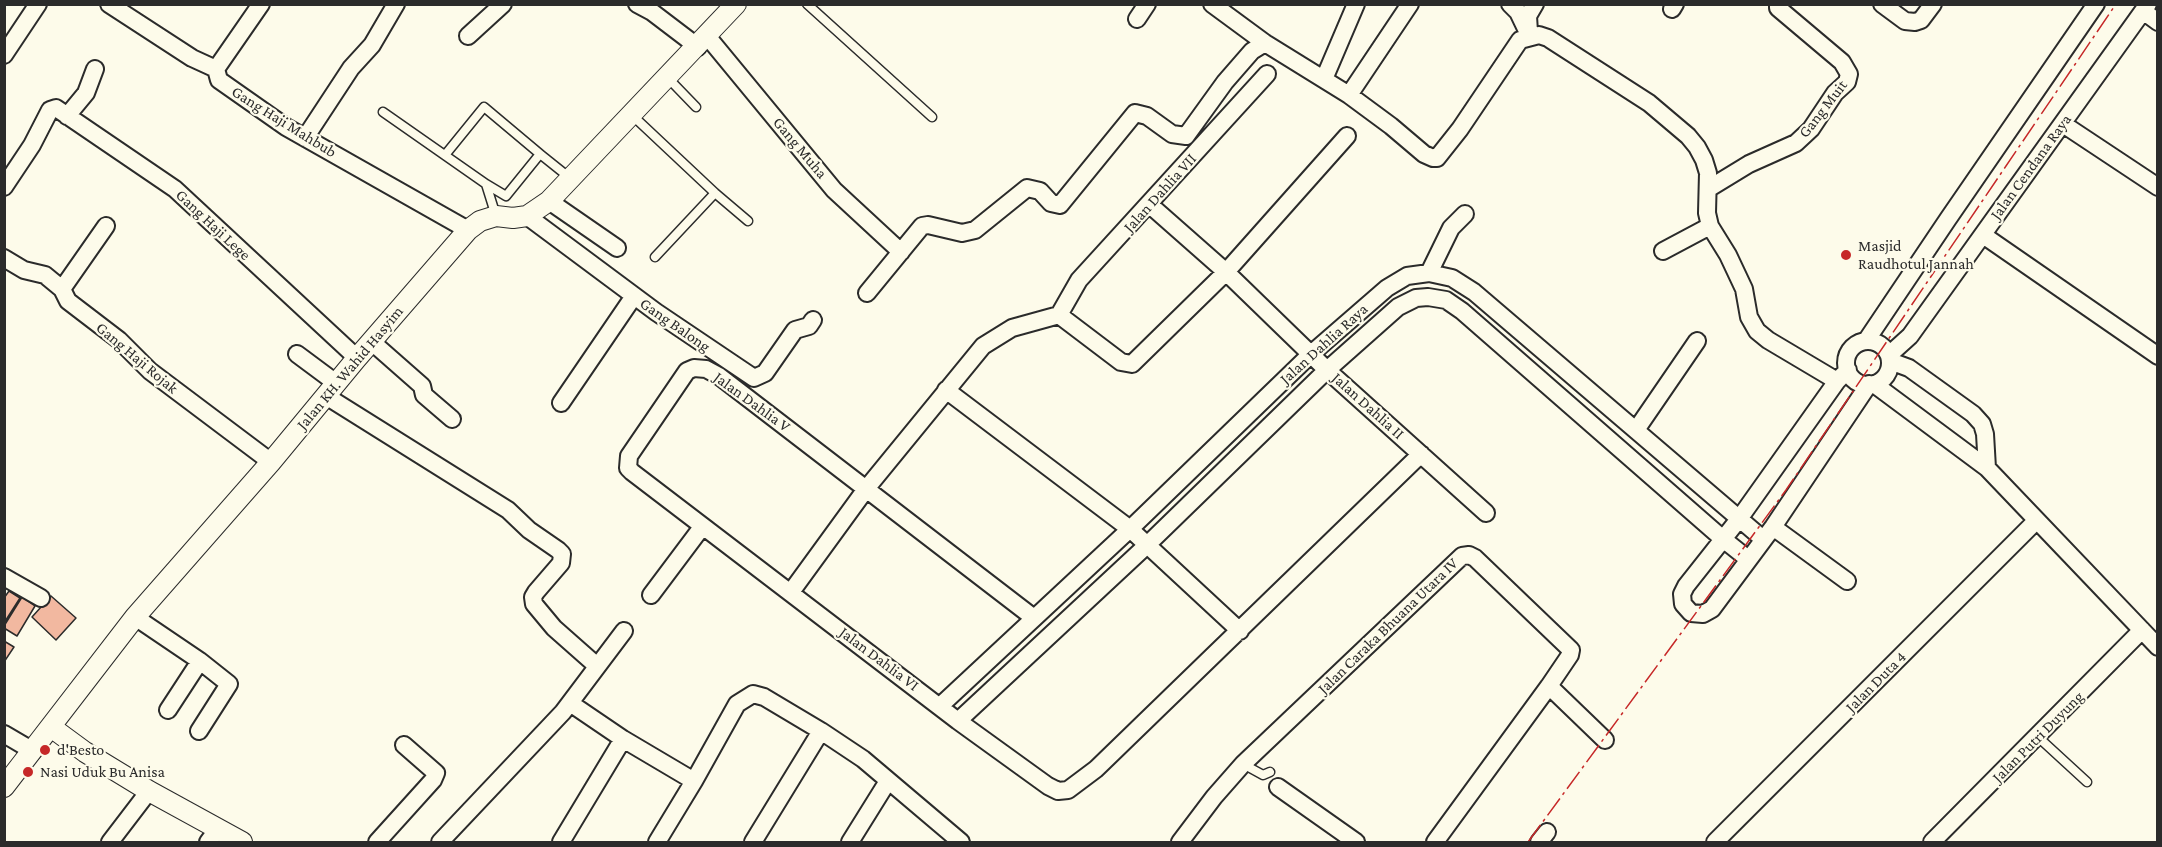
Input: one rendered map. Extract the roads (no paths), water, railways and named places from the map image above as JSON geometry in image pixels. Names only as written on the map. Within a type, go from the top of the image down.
[{"type":"street","points":[[4,55],[38,4]]},
{"type":"street","name":"Gang Haji Mahbub","points":[[109,4],[192,58],[216,69],[219,80],[286,127],[468,230]]},
{"type":"street","points":[[216,69],[261,4]]},
{"type":"street","points":[[305,138],[351,68],[372,45],[396,4]]},
{"type":"street","points":[[468,36],[503,4]]},
{"type":"street","name":"Gang Muha","points":[[637,4],[702,42],[834,190],[901,252]]},
{"type":"street","points":[[527,216],[549,201],[736,4]]},
{"type":"street","points":[[1212,4],[1265,42],[1349,95],[1429,156],[1437,158],[1460,129],[1512,50],[1520,40],[1530,37],[1539,35],[1548,38],[1649,103],[1688,136],[1704,160],[1708,173],[1707,213],[1710,226],[1728,255],[1744,290],[1749,317],[1757,331],[1842,375],[1871,384],[1987,468],[2157,647]]},
{"type":"street","points":[[1324,79],[1356,4]]},
{"type":"street","points":[[1349,95],[1410,4]]},
{"type":"street","points":[[1510,4],[1518,12],[1530,37]]},
{"type":"street","points":[[1530,37],[1528,16],[1535,4]]},
{"type":"street","name":"Gang Muit","points":[[1708,189],[1749,164],[1796,143],[1811,129],[1835,93],[1847,82],[1849,74],[1842,62],[1778,8],[1778,4]]},
{"type":"street","points":[[1881,4],[1905,21],[1921,20],[1930,9]]},
{"type":"street","points":[[1866,341],[2096,4]]},
{"type":"street","points":[[2146,8],[2157,22]]},
{"type":"street","name":"Jalan Cendana Raya","points":[[1889,358],[1910,336],[2146,8]]},
{"type":"street","points":[[867,293],[922,226],[928,225],[962,233],[975,230],[1027,188],[1040,191],[1051,203],[1060,205],[1136,114],[1147,116],[1173,134],[1186,136],[1225,81],[1252,51],[1265,42]]},
{"type":"street","points":[[4,187],[32,145],[50,110],[62,112],[86,93],[95,69]]},
{"type":"street","name":"Jalan Dahlia VII","points":[[1059,315],[1079,280],[1150,205],[1267,74]]},
{"type":"street","name":"Gang Haji Lege","points":[[62,112],[175,189],[357,358]]},
{"type":"street","points":[[2063,123],[2157,187]]},
{"type":"street","points":[[790,592],[866,489],[983,346],[1002,333],[1027,322],[1059,315],[1121,362],[1132,364],[1226,272],[1347,136]]},
{"type":"street","points":[[549,201],[617,248]]},
{"type":"street","name":"Jalan Dahlia II","points":[[1150,205],[1226,272],[1327,370],[1486,513]]},
{"type":"street","points":[[1466,214],[1451,228],[1429,273],[1452,278],[1474,292],[1739,519],[1768,533],[1846,581]]},
{"type":"street","name":"Jalan KH. Wahid Hasyim","points":[[4,786],[135,617],[271,462],[468,230],[480,221],[496,216],[513,218],[527,216]]},
{"type":"street","name":"Gang Balong","points":[[527,216],[634,296],[754,378],[765,373],[795,330],[809,326],[813,320]]},
{"type":"street","points":[[62,289],[106,226]]},
{"type":"street","points":[[1663,251],[1710,226]]},
{"type":"street","points":[[1983,235],[2157,356]]},
{"type":"street","name":"Gang Haji Rojak","points":[[4,258],[24,270],[45,275],[62,289],[68,301],[119,340],[150,371],[271,462]]},
{"type":"street","name":"Jalan Dahlia Raya","points":[[940,706],[1130,529],[1311,354],[1387,288],[1407,276],[1429,273]]},
{"type":"street","points":[[561,403],[634,296]]},
{"type":"street","name":"Jalan Dahlia Raya","points":[[958,721],[1146,546],[1327,370],[1398,307],[1416,298],[1446,300],[1462,311],[1748,559]]},
{"type":"street","points":[[1636,430],[1697,340]]},
{"type":"street","points":[[1889,358],[1886,375],[1871,384],[1768,533],[1712,609],[1703,614],[1691,612],[1683,604],[1682,594],[1686,586],[1739,519],[1842,375],[1851,348],[1856,344],[1866,341],[1882,346],[1889,358],[1908,368],[1973,414],[1982,424],[1985,434],[1987,468]]},
{"type":"street","points":[[372,342],[422,386],[424,395],[452,419]]},
{"type":"street","points":[[297,354],[331,390],[508,510],[561,554],[561,564],[533,597],[534,604],[554,628],[597,666]]},
{"type":"street","name":"Jalan Dahlia V","points":[[629,456],[687,370],[700,368],[719,376],[1034,618]]},
{"type":"street","points":[[945,390],[1130,529],[1240,631],[1421,454]]},
{"type":"street","name":"Jalan Dahlia VI","points":[[629,456],[628,468],[632,472],[702,527],[958,721],[1048,786],[1058,790],[1068,790],[1096,769],[1240,631]]},
{"type":"street","name":"Jalan Duta 4","points":[[1715,843],[2032,517]]},
{"type":"street","points":[[651,595],[702,527]]},
{"type":"street","name":"Jalan Caraka Bhuana Utara IV","points":[[1180,843],[1214,797],[1243,764],[1461,556],[1469,555],[1475,558],[1571,650],[1549,686],[1437,842]]},
{"type":"street","points":[[4,577],[41,598]]},
{"type":"street","points":[[135,617],[230,684],[199,731]]},
{"type":"street","name":"Jalan Putri Duyung","points":[[1932,843],[2142,630]]},
{"type":"street","points":[[440,843],[570,703],[624,631]]},
{"type":"street","points":[[168,710],[200,661]]},
{"type":"street","points":[[1549,686],[1605,740]]},
{"type":"street","points":[[657,843],[737,704],[753,694],[764,697],[863,759],[954,840]]},
{"type":"street","points":[[570,703],[623,739],[694,781]]},
{"type":"street","points":[[51,727],[149,791],[212,836],[242,843]]},
{"type":"street","points":[[753,843],[821,731]]},
{"type":"street","points":[[4,734],[33,751]]},
{"type":"street","points":[[561,843],[623,739]]},
{"type":"street","points":[[376,843],[433,780],[436,773],[404,746]]},
{"type":"street","points":[[1274,779],[1356,843]]},
{"type":"street","points":[[850,843],[888,781]]},
{"type":"street","points":[[110,843],[149,791]]},
{"type":"lane","points":[[807,4],[932,117]]},
{"type":"lane","points":[[666,77],[696,107]]},
{"type":"lane","points":[[445,155],[484,107],[571,178]]},
{"type":"lane","points":[[383,112],[506,196],[540,154]]},
{"type":"lane","points":[[632,115],[748,221]]},
{"type":"lane","points":[[486,184],[496,216]]},
{"type":"lane","points":[[655,257],[715,193]]},
{"type":"lane","points":[[2038,737],[2087,782]]},
{"type":"lane","points":[[1243,764],[1274,779]]},
{"type":"place","name":"Masjid Raudhotul Jannah","points":[[1846,255]]},
{"type":"place","name":"d'Besto","points":[[45,750]]},
{"type":"place","name":"Nasi Uduk Bu Anisa","points":[[28,772]]}]
